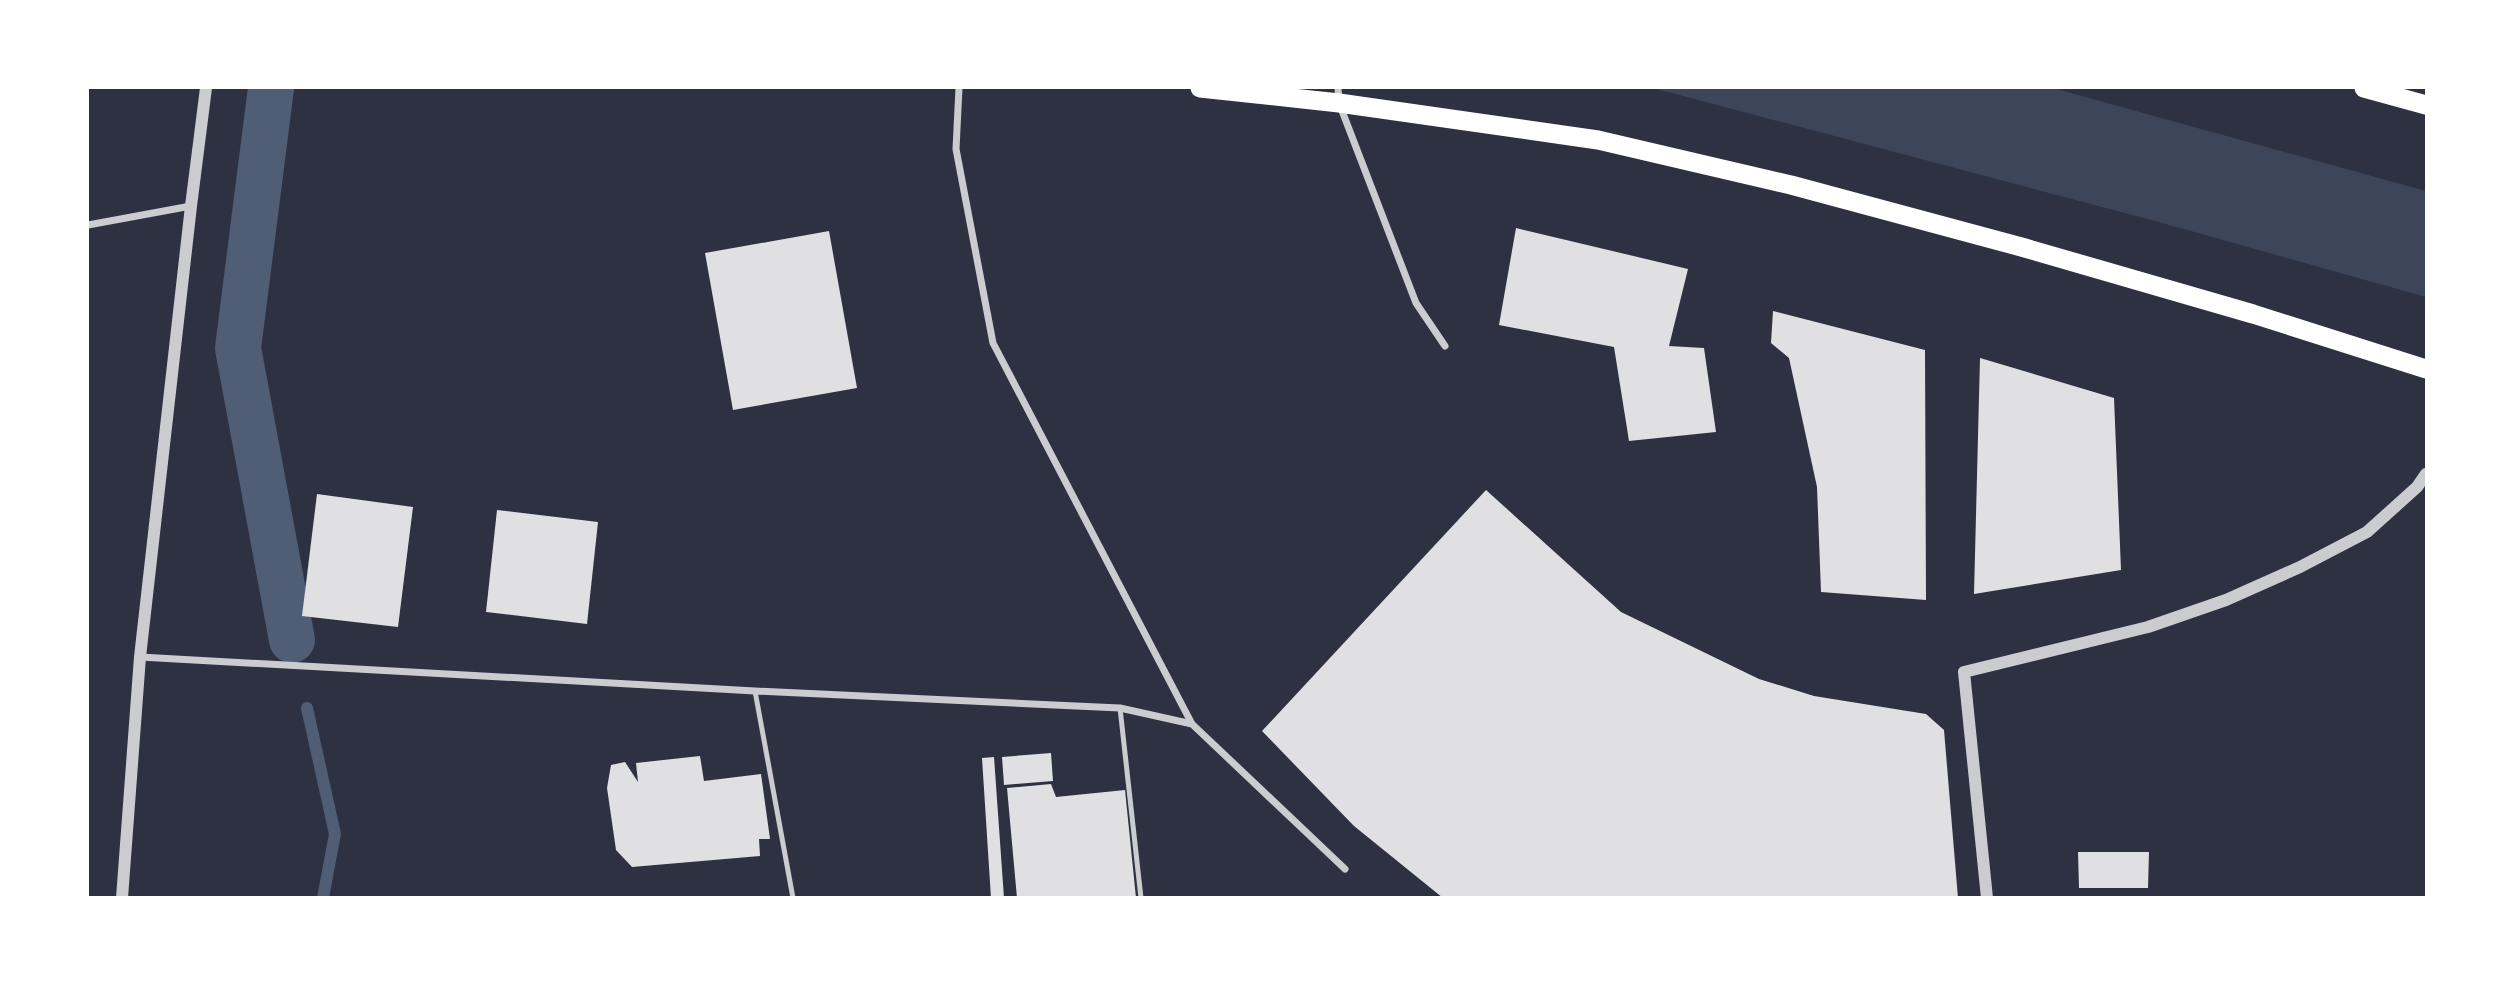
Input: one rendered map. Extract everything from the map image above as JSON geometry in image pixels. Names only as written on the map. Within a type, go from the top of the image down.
[{"type":"highway","points":[[1200,88],[1338,95],[1598,140],[1791,185],[2025,248],[2227,306],[2427,369]]},
{"type":"highway","points":[[2364,88],[2427,105]]},
{"type":"street","points":[[122,898],[140,657],[206,88]]},
{"type":"street","points":[[959,88],[956,149],[993,343],[1192,724],[1345,869]]},
{"type":"street","points":[[1338,95],[1416,303],[1445,345]]},
{"type":"street","points":[[88,225],[191,206]]},
{"type":"street","points":[[1987,898],[1964,672],[2148,627],[2226,600],[2301,567],[2367,532],[2417,487],[2427,474]]},
{"type":"street","points":[[140,657],[1120,708],[1192,724]]},
{"type":"lane","points":[[755,691],[793,898]]},
{"type":"lane","points":[[1120,708],[1141,898]]},
{"type":"shaded area","points":[[1653,88],[2053,88],[2426,191],[2426,297],[2155,221]]},
{"type":"building","points":[[1516,228],[1688,269],[1669,346],[1704,348],[1716,432],[1629,441],[1614,347],[1499,325]]},
{"type":"building","points":[[829,231],[857,388],[733,410],[705,253]]},
{"type":"building","points":[[1773,311],[1925,350],[1926,600],[1821,592],[1817,487],[1789,358],[1771,343]]},
{"type":"building","points":[[1980,358],[2114,398],[2121,570],[1974,594]]},
{"type":"building","points":[[1486,490],[1621,612],[1759,679],[1814,696],[1926,714],[1944,730],[1958,898],[1443,898],[1354,826],[1262,731]]},
{"type":"building","points":[[317,494],[413,507],[398,627],[302,616]]},
{"type":"building","points":[[497,510],[598,522],[587,624],[486,612]]},
{"type":"building","points":[[1051,753],[1053,781],[1004,785],[1002,757]]},
{"type":"building","points":[[700,756],[704,781],[761,774],[770,839],[759,839],[760,856],[632,867],[616,850],[607,788],[611,765],[625,762],[638,782],[636,763]]},
{"type":"building","points":[[994,757],[1004,898],[991,898],[982,758]]},
{"type":"building","points":[[1051,784],[1056,797],[1125,790],[1136,898],[1017,898],[1007,788]]},
{"type":"building","points":[[2078,852],[2149,852],[2148,888],[2079,888]]},
{"type":"waterway","points":[[271,88],[238,348],[292,640]]},
{"type":"waterway","points":[[307,708],[335,834],[323,898]]}]
